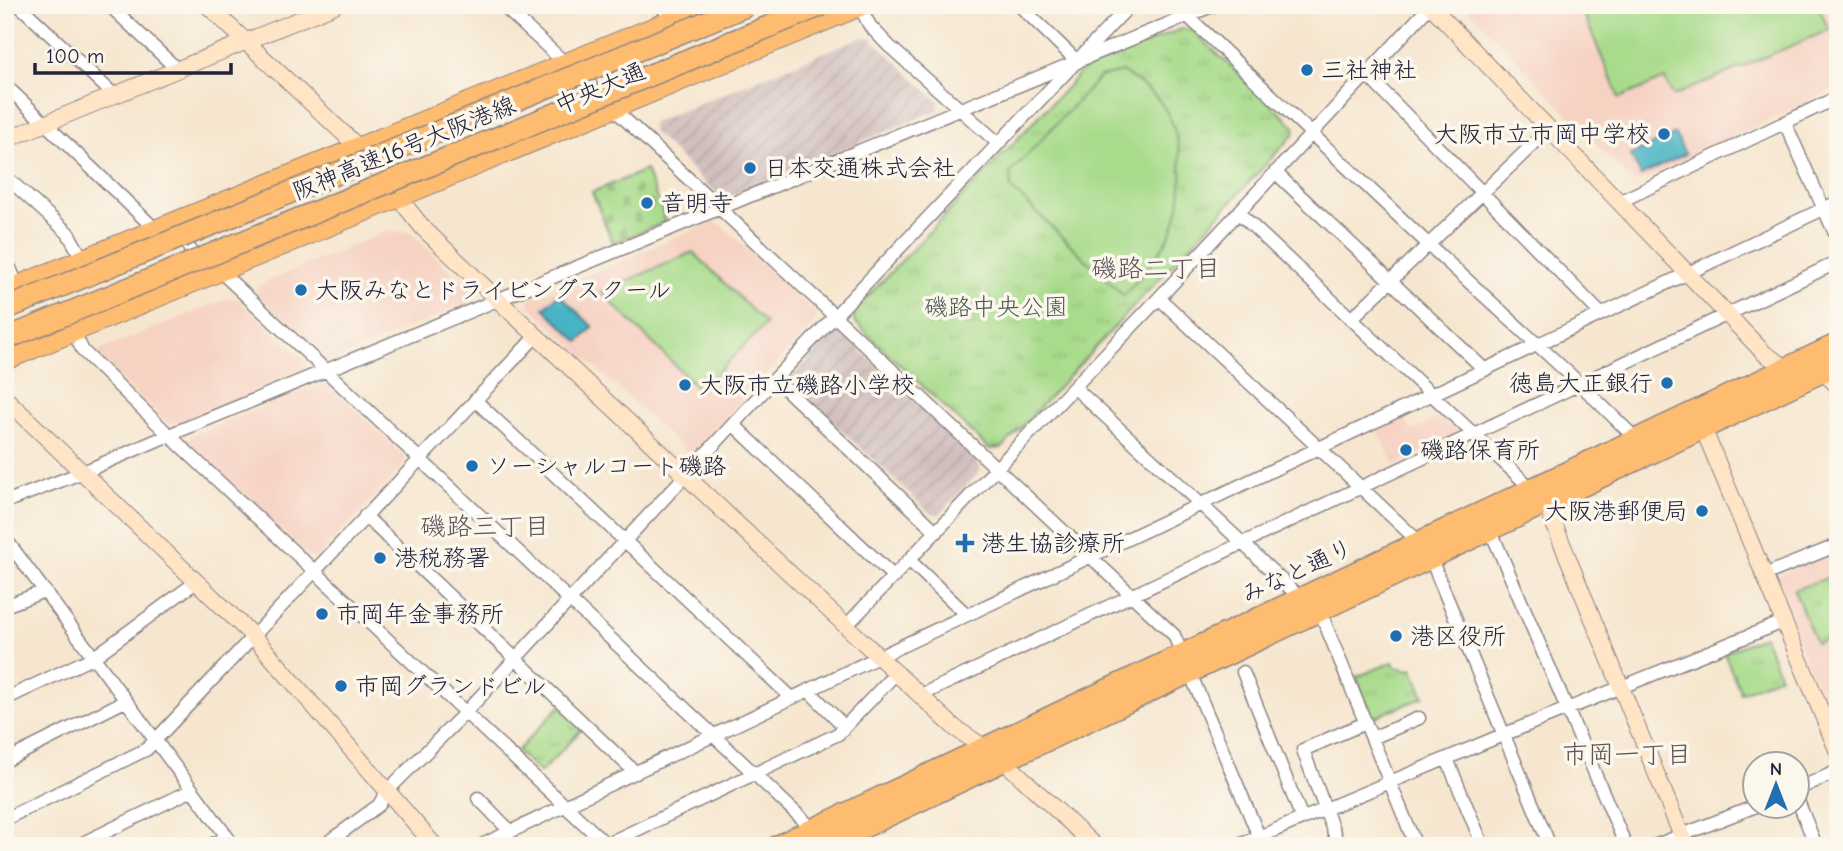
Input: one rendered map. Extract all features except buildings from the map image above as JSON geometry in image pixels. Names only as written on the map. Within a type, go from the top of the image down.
[{"type":"highway","name":"阪神高速16号大阪港線","points":[[5,309],[748,5]]},
{"type":"highway","name":"阪神高速16号大阪港線","points":[[5,339],[822,5]]},
{"type":"highway","name":"みなと通り","points":[[778,846],[823,841],[1003,760],[1300,598],[1424,550],[1490,529],[1538,495],[1636,439],[1838,344]]},
{"type":"highway","name":"みなと通り","points":[[823,841],[984,748],[1320,609],[1424,550],[1538,495],[1703,428],[1830,368]]},
{"type":"main road","name":"中央大通","points":[[11,287],[565,63],[666,13],[707,5]]},
{"type":"main road","name":"中央大通","points":[[5,361],[862,6]]},
{"type":"street","points":[[19,5],[115,96]]},
{"type":"street","points":[[109,5],[178,70]]},
{"type":"street","points":[[207,5],[358,147],[423,228],[955,729],[1003,760],[1095,846]]},
{"type":"street","points":[[5,141],[335,5]]},
{"type":"street","points":[[502,5],[565,63],[584,70],[597,100],[613,108],[1174,635],[1261,841]]},
{"type":"street","points":[[1019,5],[1079,62]]},
{"type":"street","points":[[323,846],[379,805],[387,791],[465,713],[627,541],[685,475],[998,143],[1079,62],[1130,5]]},
{"type":"street","points":[[1176,5],[1636,439]]},
{"type":"street","points":[[5,502],[1214,5]]},
{"type":"street","points":[[847,625],[1159,299],[1430,5],[1765,354],[1787,368],[1830,368],[1838,386]]},
{"type":"street","points":[[862,6],[870,26],[998,143]]},
{"type":"street","points":[[1366,75],[1601,314]]},
{"type":"street","points":[[5,85],[155,229],[183,234],[198,264],[221,272],[714,735],[823,841]]},
{"type":"street","points":[[1619,202],[1838,97]]},
{"type":"street","points":[[1785,123],[1838,240]]},
{"type":"street","points":[[1351,319],[1549,129]]},
{"type":"street","points":[[1275,172],[1485,370]]},
{"type":"street","points":[[5,176],[68,233],[82,258]]},
{"type":"street","points":[[480,846],[1838,202]]},
{"type":"street","points":[[1238,213],[1538,495],[1622,686],[1684,840]]},
{"type":"street","points":[[921,695],[1838,261]]},
{"type":"street","points":[[5,263],[10,268],[11,287]]},
{"type":"street","points":[[1159,299],[1424,550],[1505,734],[1550,846]]},
{"type":"street","points":[[74,333],[83,351],[169,435],[607,845],[838,734],[897,672]]},
{"type":"street","points":[[5,819],[147,749],[537,335]]},
{"type":"street","points":[[775,380],[937,532]]},
{"type":"street","points":[[1074,387],[1300,598]]},
{"type":"street","points":[[5,398],[254,637],[435,846]]},
{"type":"street","points":[[475,400],[792,698]]},
{"type":"street","points":[[734,425],[894,577]]},
{"type":"street","points":[[1703,428],[1838,752]]},
{"type":"street","points":[[365,516],[636,773]]},
{"type":"street","points":[[1490,529],[1626,846]]},
{"type":"street","points":[[5,538],[230,841],[209,846]]},
{"type":"street","points":[[1764,575],[1838,545]]},
{"type":"street","points":[[910,561],[966,614]]},
{"type":"street","points":[[5,699],[94,657],[195,582]]},
{"type":"street","points":[[5,606],[45,591]]},
{"type":"street","points":[[1320,609],[1416,846]]},
{"type":"street","points":[[1237,846],[1261,841],[1302,818],[1783,622]]},
{"type":"street","points":[[1243,672],[1302,818]]},
{"type":"street","points":[[808,690],[845,727]]},
{"type":"street","points":[[5,761],[125,701]]},
{"type":"street","points":[[1372,738],[1419,718]]},
{"type":"street","points":[[1339,846],[1303,750],[1365,723]]},
{"type":"street","points":[[1447,759],[1483,846]]},
{"type":"street","points":[[1812,782],[1838,771]]},
{"type":"street","points":[[77,846],[192,790]]},
{"type":"street","points":[[478,798],[510,832]]},
{"type":"street","points":[[1654,846],[1684,840],[1742,813]]},
{"type":"street","points":[[1805,820],[1816,846]]},
{"type":"shaded area","name":"大阪市立市岡中学校","points":[[1464,5],[1838,5],[1838,87],[1639,182],[1632,181]]},
{"type":"shaded area","name":"日本交通株式会社","points":[[862,37],[871,38],[939,102],[938,110],[728,197],[719,196],[652,131],[652,123]]},
{"type":"shaded area","name":"大阪市立磯路小学校","points":[[713,222],[721,225],[817,315],[815,323],[693,451],[686,452],[529,305],[530,299]]},
{"type":"shaded area","name":"大阪みなとドライビングスクール","points":[[390,230],[411,233],[473,292],[473,301],[333,360],[325,360],[256,293],[257,286]]},
{"type":"shaded area","name":"大阪みなとドライビングスクール","points":[[229,298],[237,298],[306,362],[305,371],[176,425],[168,424],[98,359],[99,351]]},
{"type":"shaded area","points":[[835,332],[842,332],[980,465],[980,471],[939,514],[931,514],[792,384],[792,376]]},
{"type":"shaded area","points":[[320,383],[327,384],[405,456],[405,464],[318,557],[310,557],[189,443],[191,436]]},
{"type":"shaded area","name":"磯路保育所","points":[[1404,416],[1412,431],[1442,416],[1456,430],[1456,435],[1395,465],[1377,430]]},
{"type":"shaded area","points":[[1838,550],[1838,736],[1771,578]]},
{"type":"green space","points":[[1580,5],[1818,5],[1829,30],[1673,96],[1665,79],[1619,98]]},
{"type":"green space","name":"磯路中央公園","points":[[1181,29],[1191,29],[1295,127],[1294,134],[1002,448],[989,449],[854,321],[854,311],[1083,70]]},
{"type":"green space","points":[[1122,72],[1150,91],[1163,106],[1176,135],[1181,170],[1179,206],[1169,236],[1154,260],[1124,296],[1011,188],[1010,173],[1100,77]]},
{"type":"green space","name":"音明寺","points":[[646,170],[666,222],[613,243],[592,192]]},
{"type":"green space","points":[[693,252],[766,324],[700,390],[601,292]]},
{"type":"green space","points":[[1838,574],[1838,634],[1816,643],[1794,590]]},
{"type":"green space","points":[[1764,636],[1780,676],[1741,693],[1724,653]]},
{"type":"green space","points":[[1393,662],[1395,667],[1407,670],[1412,668],[1424,697],[1373,718],[1356,677]]},
{"type":"green space","points":[[560,706],[583,728],[540,773],[517,751]]},
{"type":"water","points":[[1675,134],[1685,154],[1641,176],[1631,155]]},
{"type":"water","points":[[559,294],[593,327],[579,342],[544,308]]},
{"type":"railway","points":[[5,329],[795,5]]},
{"type":"place","name":"三社神社","points":[[1307,70]]},
{"type":"place","name":"大阪市立市岡中学校","points":[[1664,134]]},
{"type":"place","name":"日本交通株式会社","points":[[750,168]]},
{"type":"place","name":"音明寺","points":[[647,203]]},
{"type":"place","name":"大阪みなとドライビングスクール","points":[[301,290]]},
{"type":"place","name":"徳島大正銀行","points":[[1667,383]]},
{"type":"place","name":"大阪市立磯路小学校","points":[[685,385]]},
{"type":"place","name":"磯路保育所","points":[[1406,450]]},
{"type":"place","name":"ソーシャルコート磯路","points":[[472,466]]},
{"type":"place","name":"大阪港郵便局","points":[[1702,511]]},
{"type":"place","name":"港生協診療所","points":[[965,543]]},
{"type":"place","name":"港税務署","points":[[380,558]]},
{"type":"place","name":"市岡年金事務所","points":[[322,614]]},
{"type":"place","name":"港区役所","points":[[1396,636]]},
{"type":"place","name":"市岡グランドビル","points":[[341,686]]},
{"type":"district","name":"磯路二丁目","points":[[1156,269]]},
{"type":"district","name":"磯路三丁目","points":[[485,527]]},
{"type":"district","name":"市岡一丁目","points":[[1627,755]]}]
